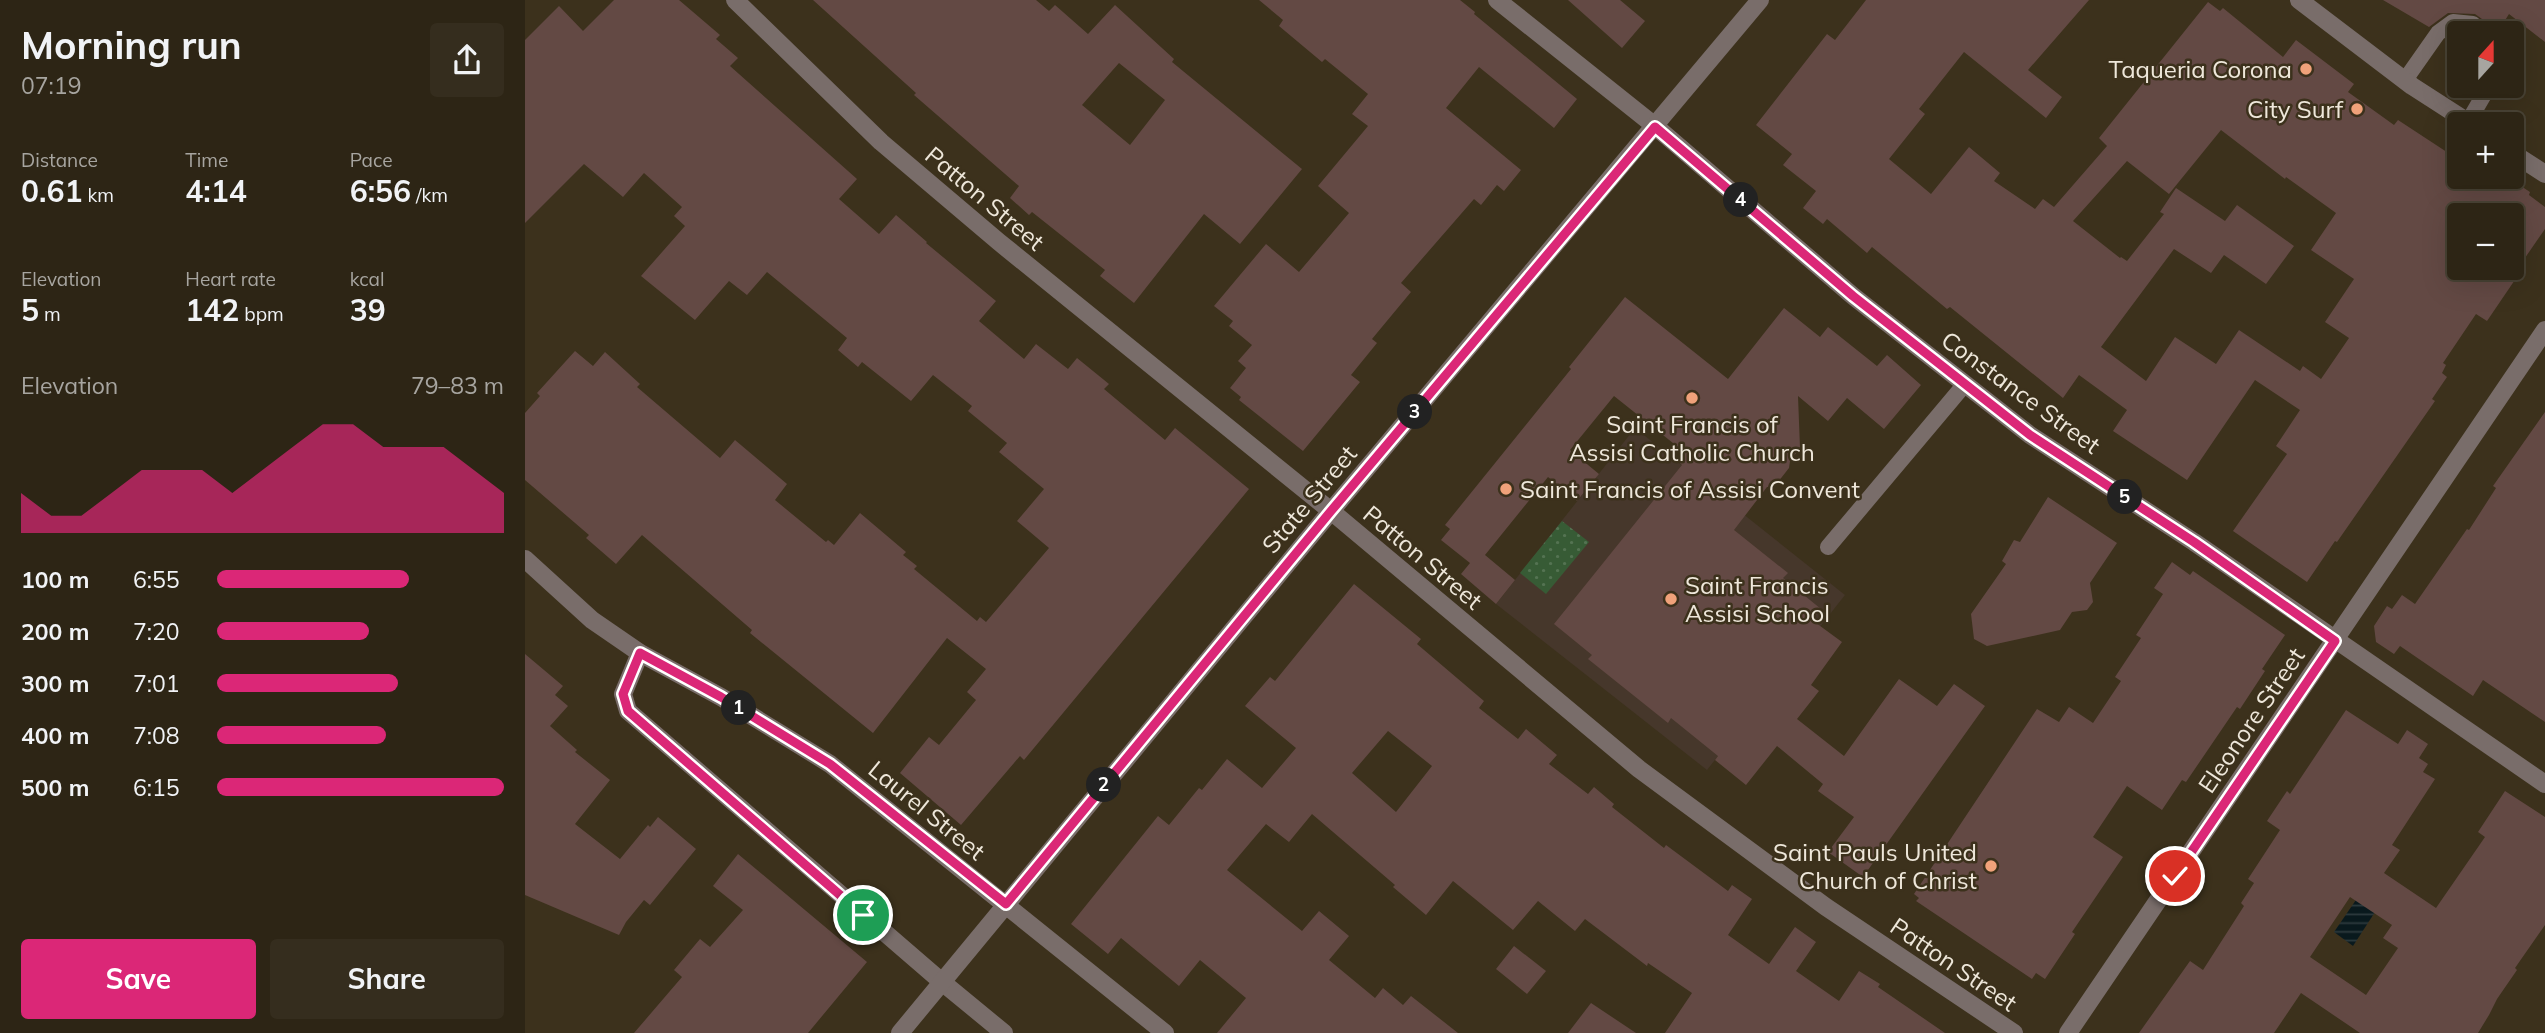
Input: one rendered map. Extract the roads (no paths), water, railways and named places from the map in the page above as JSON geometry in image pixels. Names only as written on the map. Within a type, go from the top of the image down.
[{"type":"street","name":"Patton Street","points":[[735,0],[881,142],[999,242],[1331,511],[1639,769],[1826,907],[2014,1033]]},
{"type":"street","name":"Constance Street","points":[[1497,0],[1655,127],[1853,296],[2030,435],[2194,542],[2545,784]]},
{"type":"street","name":"State Street","points":[[900,1033],[1331,511],[1760,0]]},
{"type":"street","points":[[2299,0],[2405,80],[2453,112]]},
{"type":"street","points":[[2524,160],[2545,174]]},
{"type":"street","name":"Eleonore Street","points":[[2068,1033],[2545,330]]},
{"type":"street","name":"Laurel Street","points":[[525,559],[592,620],[640,653],[721,697],[830,764],[1165,1033]]},
{"type":"street","points":[[640,653],[623,694],[628,711],[1004,1033]]},
{"type":"lane","points":[[2405,80],[2438,33],[2447,26]]},
{"type":"lane","points":[[1828,547],[1965,384]]},
{"type":"place","name":"Taqueria Corona","points":[[2306,69]]},
{"type":"place","name":"City Surf","points":[[2357,109]]},
{"type":"place","name":"Saint Francis of Assisi Catholic Church","points":[[1692,398]]},
{"type":"place","name":"Saint Francis of Assisi Convent","points":[[1506,489]]},
{"type":"place","name":"Saint Francis Assisi School","points":[[1671,599]]},
{"type":"place","name":"Saint Pauls United Church of Christ","points":[[1991,866]]}]
